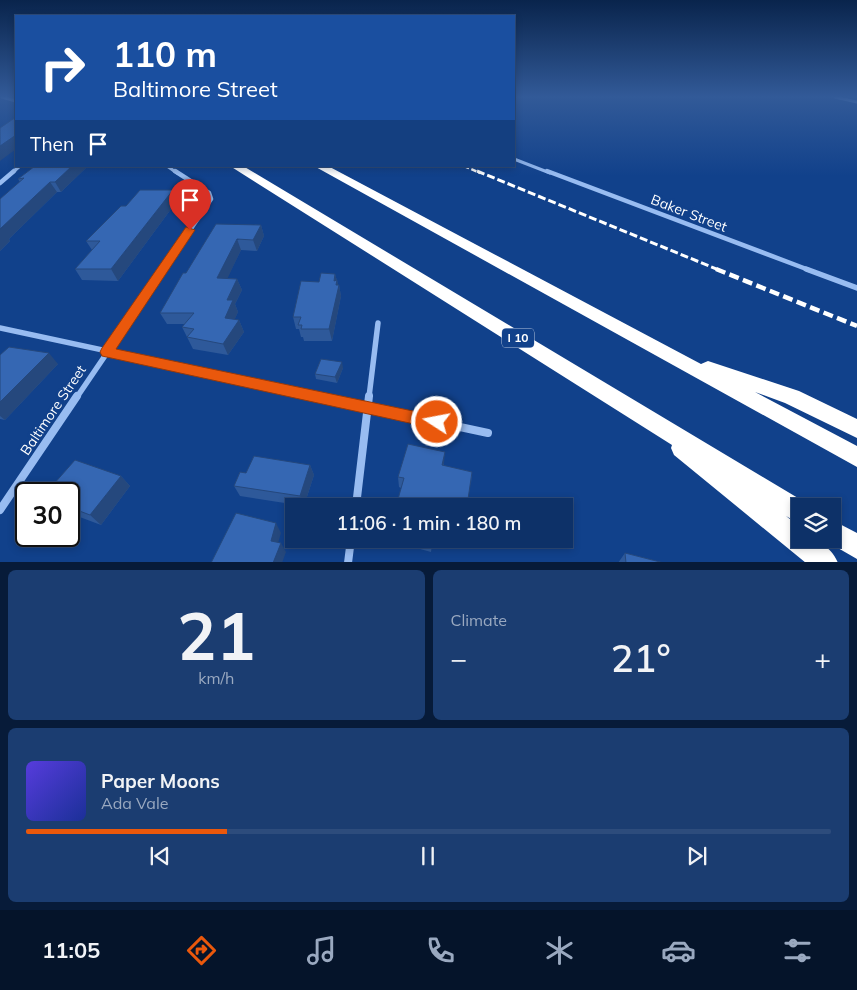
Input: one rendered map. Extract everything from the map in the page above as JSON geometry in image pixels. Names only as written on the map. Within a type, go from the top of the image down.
[{"type":"highway","name":"I 10","points":[[237,167],[791,506]]},
{"type":"highway","points":[[321,167],[857,457]]},
{"type":"highway","points":[[665,353],[792,397],[857,429]]},
{"type":"highway","points":[[625,404],[826,562]]},
{"type":"highway","points":[[841,537],[857,547]]},
{"type":"street","name":"Baker Street","points":[[515,160],[857,288]]},
{"type":"street","points":[[0,183],[19,167]]},
{"type":"street","name":"Baltimore Street","points":[[0,510],[211,199],[210,193],[169,167]]},
{"type":"street","points":[[357,498],[378,323]]},
{"type":"street","points":[[0,328],[369,409],[488,433]]},
{"type":"street","points":[[348,562],[350,548]]},
{"type":"building","points":[[7,123],[15,123],[15,136],[0,146],[0,128]]},
{"type":"building","points":[[34,167],[71,167],[55,182],[50,182],[0,229],[0,199],[24,178],[18,179]]},
{"type":"building","points":[[140,190],[173,190],[111,269],[75,269],[100,241],[86,241],[121,206],[126,206]]},
{"type":"building","points":[[216,224],[261,225],[253,240],[237,239],[217,278],[237,279],[227,300],[233,300],[225,318],[239,320],[223,344],[187,337],[194,329],[182,327],[194,313],[160,313],[183,273],[186,273]]},
{"type":"building","points":[[321,273],[335,274],[334,281],[337,280],[336,285],[339,285],[329,329],[301,329],[302,325],[298,325],[301,317],[293,317],[301,281],[319,282]]},
{"type":"building","points":[[9,347],[49,353],[0,402],[0,355]]},
{"type":"building","points":[[321,359],[342,362],[335,377],[315,374]]},
{"type":"building","points":[[408,444],[445,452],[442,465],[472,472],[468,498],[398,498],[404,478],[398,477]]},
{"type":"building","points":[[254,456],[310,465],[300,496],[234,486],[240,472],[246,473]]},
{"type":"building","points":[[75,460],[121,476],[90,515],[80,511],[80,482],[56,482]]},
{"type":"building","points":[[236,513],[276,523],[271,541],[281,543],[273,562],[212,562]]},
{"type":"building","points":[[625,553],[660,562],[626,562]]},
{"type":"railway","points":[[466,167],[480,173]]},
{"type":"railway","points":[[477,171],[719,270]]},
{"type":"railway","points":[[716,269],[857,326]]},
{"type":"route","points":[[190,230],[107,352],[437,422]]}]
